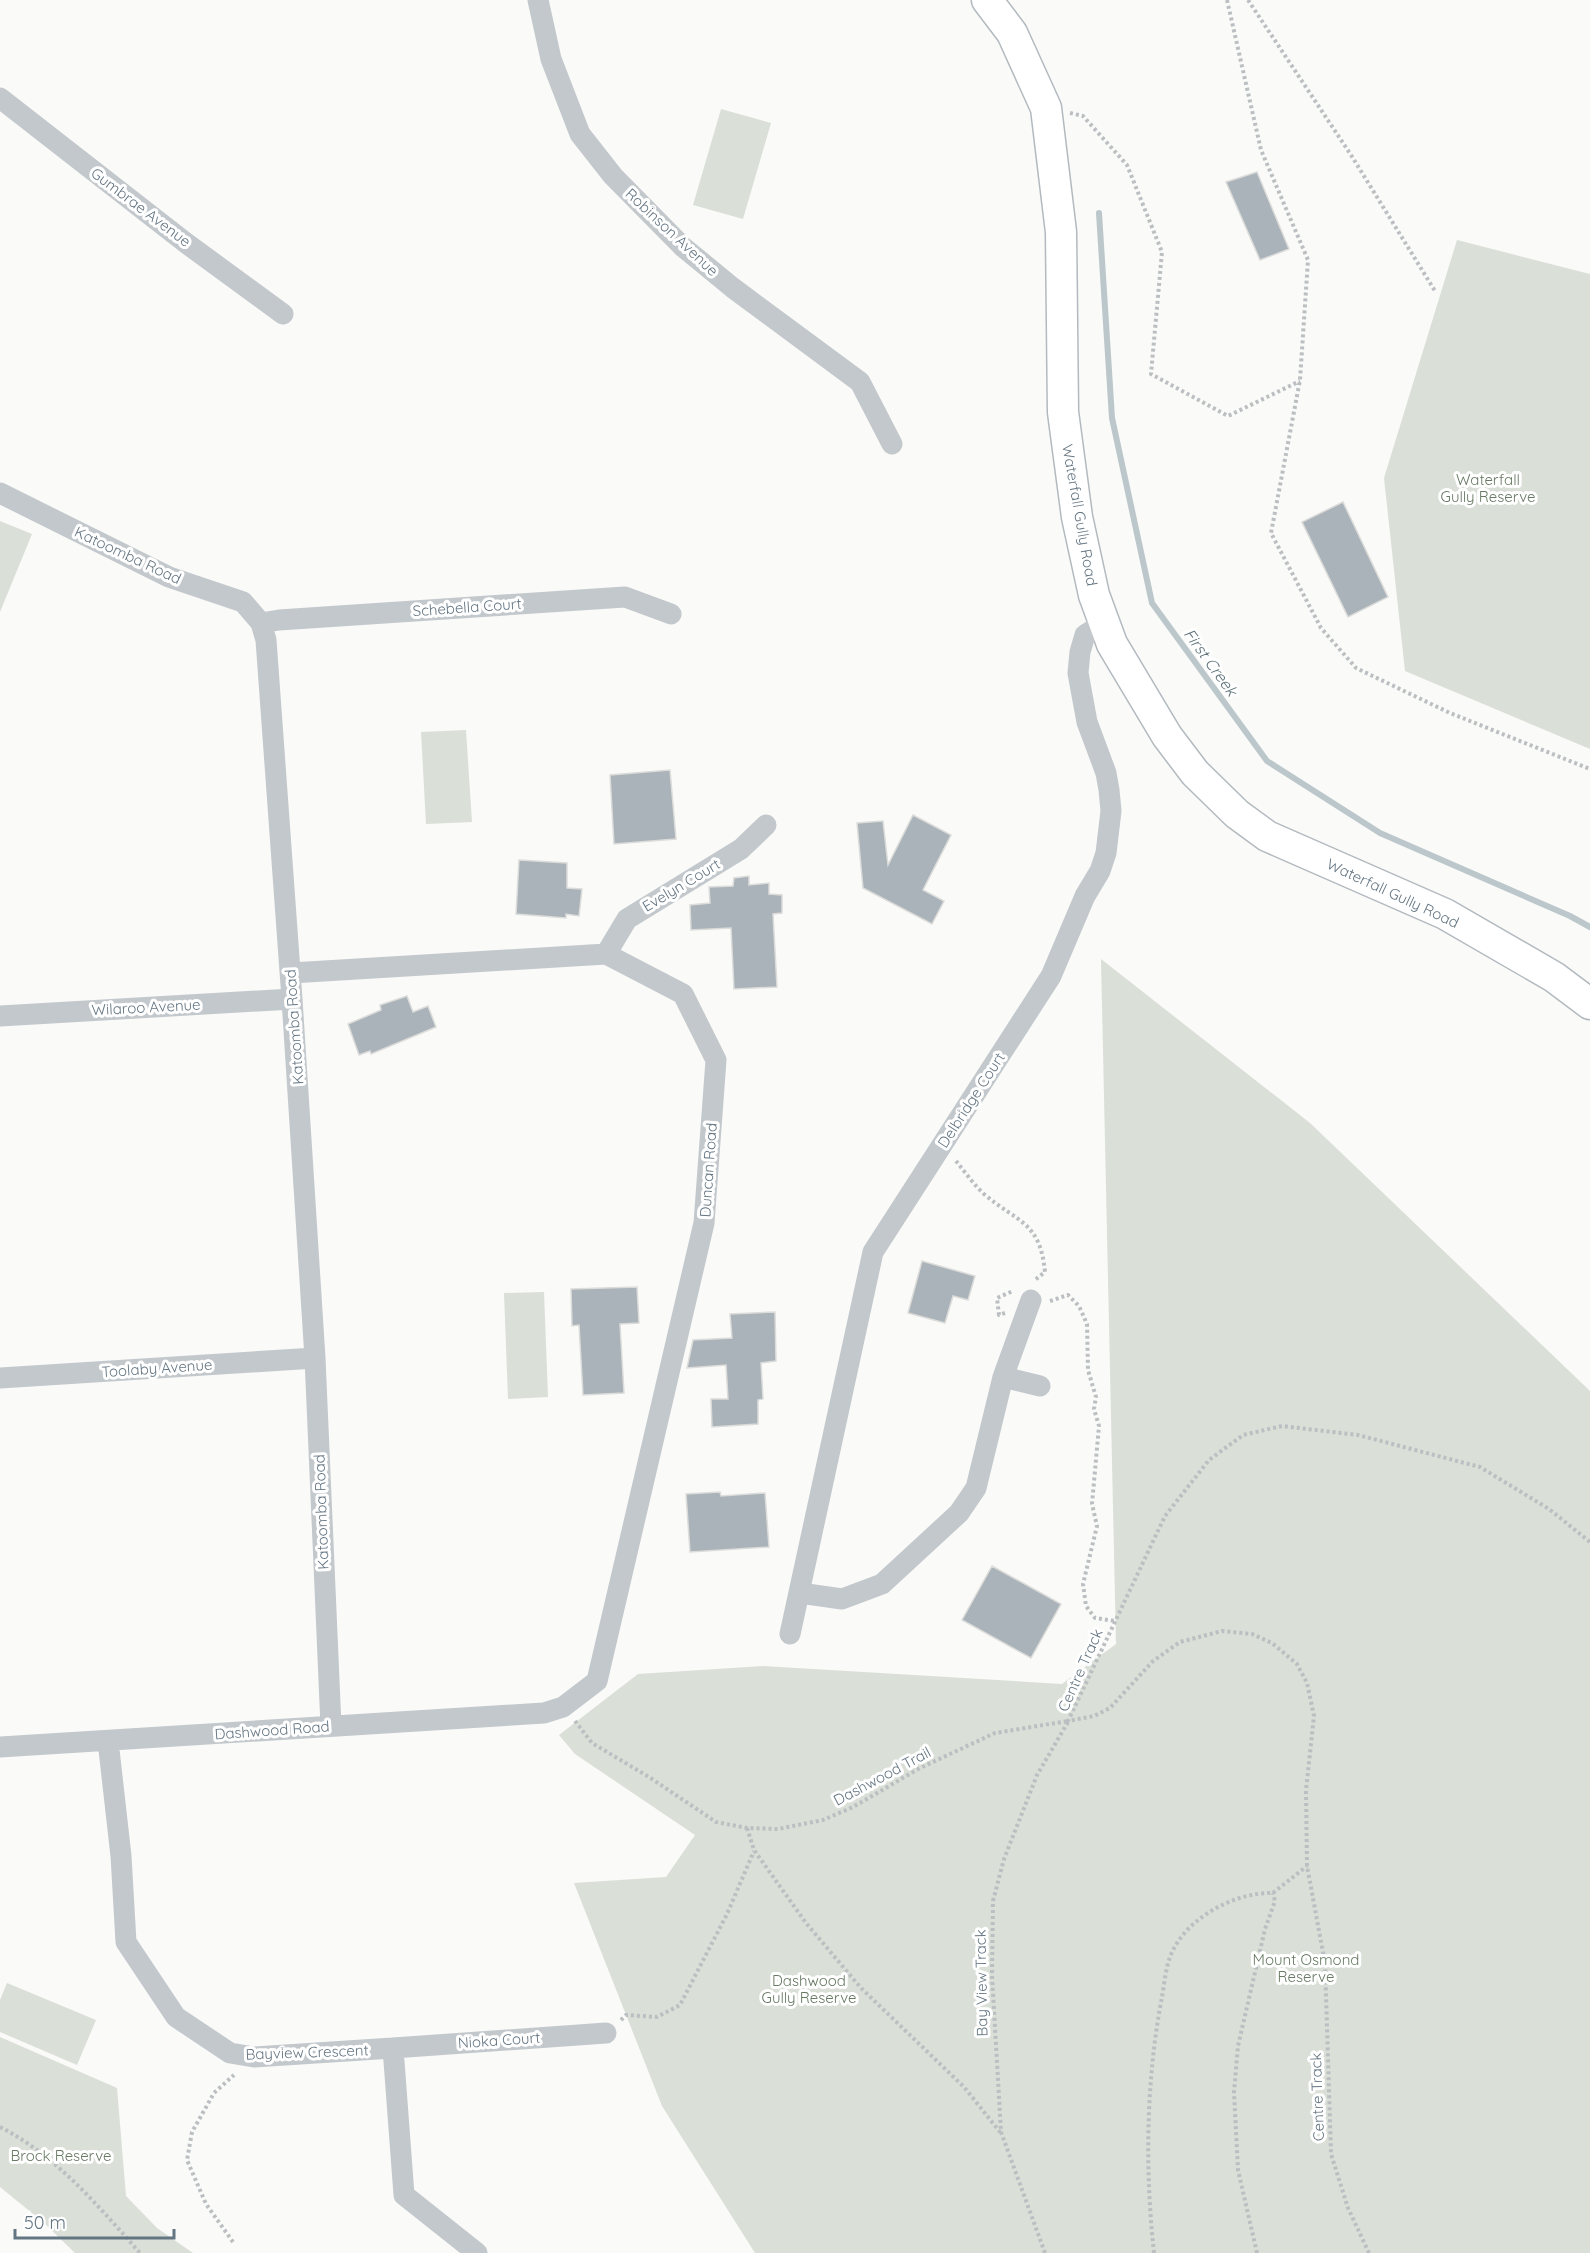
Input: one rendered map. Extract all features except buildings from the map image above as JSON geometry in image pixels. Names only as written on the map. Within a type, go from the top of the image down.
[{"type":"street","name":"Robinson Avenue","points":[[538,0],[551,59],[580,134],[613,176],[683,247],[733,288],[860,382],[892,444]]},
{"type":"street","name":"Waterfall Gully Road","points":[[987,0],[1012,33],[1046,108],[1061,232],[1063,412],[1077,517],[1094,595],[1112,644],[1167,736],[1195,773],[1237,814],[1267,836],[1445,914],[1554,977],[1590,1004]]},
{"type":"street","name":"Gumbrae Avenue","points":[[0,98],[186,243],[283,315]]},
{"type":"street","name":"Katoomba Road","points":[[0,493],[169,577],[243,602],[261,623],[266,640],[291,973],[315,1358],[331,1726]]},
{"type":"street","name":"Schebella Court","points":[[261,623],[626,597],[671,614]]},
{"type":"street","name":"Delbridge Court","points":[[790,1634],[873,1252],[1051,976],[1106,854],[1111,811],[1109,790],[1106,773],[1087,722],[1078,673],[1080,652],[1085,635],[1104,623]]},
{"type":"street","name":"Evelyn Court","points":[[606,954],[627,919],[741,849],[766,825]]},
{"type":"street","points":[[291,973],[606,954]]},
{"type":"street","name":"Duncan Road","points":[[553,1710],[597,1681],[704,1223],[716,1060],[683,994],[606,954]]},
{"type":"street","name":"Wilaroo Avenue","points":[[0,1016],[292,999]]},
{"type":"street","points":[[800,1593],[842,1599],[882,1584],[959,1514],[976,1488],[1003,1377],[1028,1294]]},
{"type":"street","name":"Toolaby Avenue","points":[[0,1378],[315,1358]]},
{"type":"street","points":[[1003,1377],[1040,1386]]},
{"type":"street","name":"Dashwood Road","points":[[0,1747],[553,1710]]},
{"type":"street","name":"Bayview Crescent","points":[[108,1741],[121,1856],[126,1942],[176,2017],[230,2054],[254,2057],[393,2048]]},
{"type":"street","name":"Nioka Court","points":[[393,2048],[606,2033]]},
{"type":"street","points":[[393,2048],[404,2194],[477,2253]]},
{"type":"path","points":[[1227,0],[1261,150],[1308,260],[1300,380],[1271,533],[1321,628],[1356,668],[1450,713],[1590,769]]},
{"type":"path","points":[[1248,0],[1351,155],[1435,291]]},
{"type":"path","points":[[1046,108],[1083,116],[1127,165],[1162,252],[1151,374],[1228,416],[1300,380]]},
{"type":"path","points":[[944,1141],[955,1160],[984,1193],[1023,1221],[1036,1236],[1044,1258],[1045,1272],[1028,1294],[999,1315],[997,1299],[1028,1294],[1048,1301],[1068,1295],[1079,1306],[1087,1324],[1088,1370],[1096,1397],[1094,1409],[1099,1426],[1092,1504],[1097,1526],[1083,1584],[1086,1606],[1095,1618],[1115,1621]]},
{"type":"path","name":"Centre Track","points":[[1068,1721],[1166,1516],[1209,1460],[1243,1435],[1282,1426],[1358,1435],[1480,1467],[1549,1509],[1590,1542]]},
{"type":"path","name":"Centre Track","points":[[1068,1721],[1094,1716],[1110,1708],[1153,1661],[1180,1641],[1222,1631],[1252,1634],[1272,1643],[1297,1664],[1307,1683],[1314,1716],[1306,1790],[1307,1866],[1325,1963],[1331,2154],[1348,2208],[1369,2253]]},
{"type":"path","name":"Dashwood Trail","points":[[553,1710],[592,1743],[716,1822],[747,1828],[778,1829],[823,1820],[853,1807],[920,1768],[995,1733],[1068,1721]]},
{"type":"path","name":"Bay View Track","points":[[1045,2253],[1001,2132],[992,1975],[993,1901],[1004,1859],[1037,1775],[1068,1721]]},
{"type":"path","points":[[747,1828],[754,1850],[806,1923],[861,1988],[964,2087],[1001,2132]]},
{"type":"path","points":[[606,2033],[626,2016],[657,2017],[680,2005],[728,1914],[754,1850]]},
{"type":"path","points":[[1154,2253],[1148,2198],[1148,2151],[1156,2033],[1170,1957],[1183,1935],[1221,1905],[1262,1893],[1273,1893],[1307,1866]]},
{"type":"path","points":[[1257,2253],[1238,2170],[1234,2092],[1238,2046],[1264,1929],[1275,1901],[1273,1893]]},
{"type":"path","points":[[233,2242],[206,2204],[187,2160],[192,2132],[214,2093],[254,2057]]},
{"type":"path","points":[[0,2127],[14,2134],[76,2182],[140,2253]]},
{"type":"green space","points":[[721,109],[771,123],[743,219],[693,205]]},
{"type":"green space","name":"Waterfall Gully Reserve","points":[[1457,240],[1590,274],[1590,749],[1405,671],[1384,478]]},
{"type":"green space","points":[[0,521],[32,534],[0,612]]},
{"type":"green space","points":[[466,730],[472,822],[426,824],[421,732]]},
{"type":"green space","name":"Mount Osmond Reserve","points":[[1101,959],[1310,1123],[1590,1391],[1590,2253],[755,2253],[662,2106],[574,1883],[666,1877],[695,1835],[575,1754],[559,1735],[638,1674],[763,1666],[1062,1684],[1116,1644]]},
{"type":"green space","points":[[544,1292],[548,1397],[508,1399],[504,1293]]},
{"type":"green space","points":[[7,1983],[96,2020],[77,2065],[0,2032],[0,2000]]},
{"type":"green space","name":"Brock Reserve","points":[[0,2037],[117,2088],[126,2196],[157,2228],[193,2253],[75,2253],[43,2222],[0,2187]]},
{"type":"waterway","name":"First Creek","points":[[1099,213],[1112,418],[1152,603],[1267,761],[1380,833],[1570,916],[1590,927]]},
{"type":"park label","name":"Dashwood Gully Reserve","points":[[809,1988]]}]
